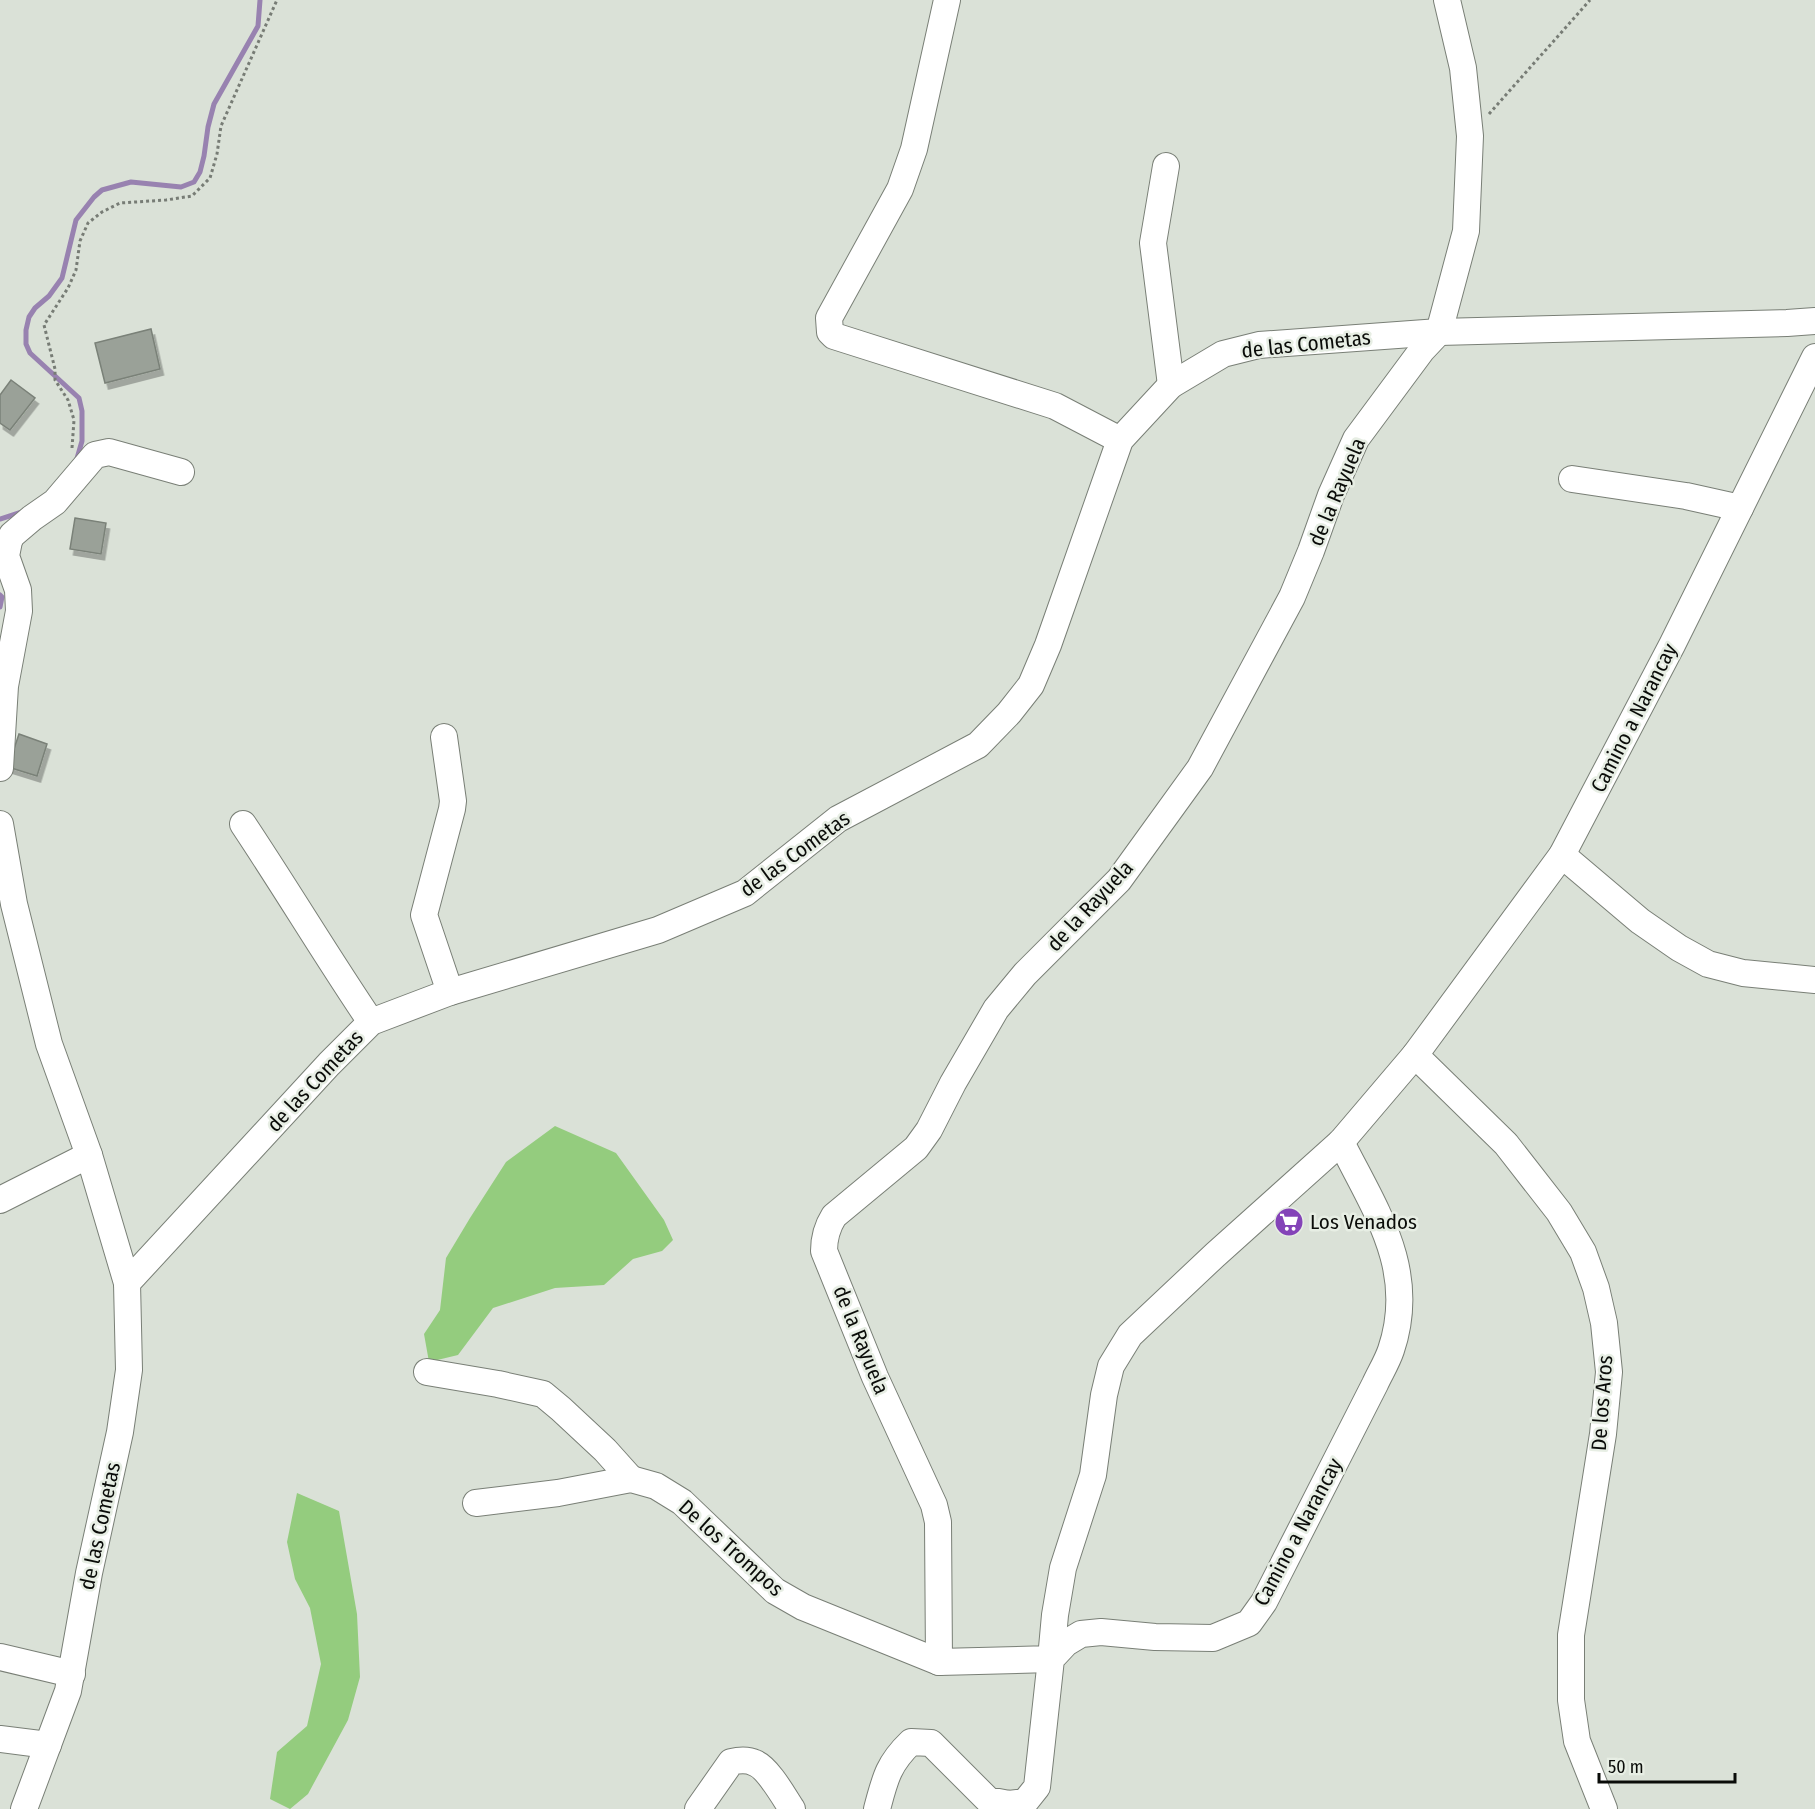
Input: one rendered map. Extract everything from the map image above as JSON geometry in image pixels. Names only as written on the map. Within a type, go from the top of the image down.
[{"type":"street","points":[[947,0],[925,104],[900,189],[829,318],[830,332],[834,336],[1055,406],[1120,440]]},
{"type":"street","name":"de la Rayuela","points":[[939,1662],[938,1522],[934,1505],[875,1377],[825,1251],[824,1239],[834,1216],[916,1148],[929,1130],[996,1009],[1025,974],[1119,880],[1200,768],[1292,597],[1331,495],[1356,439],[1422,350],[1439,332],[1466,231],[1470,136],[1463,68],[1447,0]]},
{"type":"street","points":[[1166,166],[1153,243],[1171,385]]},
{"type":"street","name":"de las Cometas","points":[[24,1809],[68,1691],[89,1573],[120,1432],[129,1370],[127,1283],[371,1022],[450,992],[658,930],[745,893],[838,819],[978,745],[1010,713],[1031,685],[1048,645],[1120,440],[1171,385],[1222,354],[1259,345],[1439,332],[1815,321]]},
{"type":"street","name":"Camino a Narancay","points":[[1051,1659],[1063,1568],[1093,1475],[1104,1395],[1111,1366],[1130,1335],[1341,1142],[1415,1055],[1562,855],[1672,645],[1815,357]]},
{"type":"street","points":[[0,768],[4,686],[19,610],[18,590],[6,570],[6,556],[12,535],[55,501],[95,455],[109,452],[181,472]]},
{"type":"street","points":[[1572,479],[1686,496],[1740,508]]},
{"type":"street","points":[[444,737],[453,801],[424,915],[450,992]]},
{"type":"street","points":[[0,824],[14,904],[49,1044],[88,1155],[127,1283]]},
{"type":"street","points":[[243,824],[371,1022]]},
{"type":"street","points":[[1562,855],[1640,921],[1678,948],[1708,964],[1743,973],[1815,980]]},
{"type":"street","name":"De los Aros","points":[[1415,1055],[1506,1144],[1553,1203],[1583,1252],[1596,1288],[1604,1323],[1609,1372],[1603,1434],[1571,1635],[1571,1700],[1577,1741],[1604,1809]]},
{"type":"street","name":"Camino a Narancay","points":[[1051,1659],[1066,1643],[1081,1634],[1101,1632],[1155,1637],[1213,1638],[1249,1623],[1264,1602],[1375,1384],[1391,1350],[1399,1316],[1400,1279],[1390,1239],[1341,1142]]},
{"type":"street","points":[[0,1200],[88,1155]]},
{"type":"street","points":[[427,1372],[543,1394],[605,1450],[631,1479]]},
{"type":"street","name":"De los Trompos","points":[[476,1503],[558,1493],[631,1479],[656,1486],[682,1502],[775,1591],[803,1607],[939,1662],[1051,1659]]},
{"type":"street","points":[[0,1657],[72,1674]]},
{"type":"street","points":[[877,1809],[884,1782],[895,1757],[911,1742],[931,1743],[988,1800],[1009,1804],[1025,1802],[1037,1787],[1051,1659]]},
{"type":"street","points":[[0,1739],[48,1745]]},
{"type":"street","points":[[698,1809],[731,1762],[742,1760],[757,1763],[792,1809]]},
{"type":"path","points":[[71,482],[74,420],[68,400],[55,380],[55,369],[44,325],[68,288],[76,270],[80,241],[88,223],[102,212],[120,203],[192,196],[210,178],[217,154],[221,126],[277,0]]},
{"type":"path","points":[[1470,136],[1590,0]]},
{"type":"green space","points":[[555,1126],[616,1153],[664,1220],[673,1240],[662,1251],[633,1259],[604,1285],[555,1288],[493,1308],[458,1355],[429,1362],[424,1334],[440,1310],[446,1258],[506,1162]]},
{"type":"green space","points":[[297,1493],[339,1511],[357,1614],[360,1677],[348,1720],[308,1794],[290,1809],[270,1799],[277,1752],[307,1726],[321,1664],[310,1608],[295,1579],[287,1542]]},
{"type":"building","points":[[151,329],[160,369],[105,383],[95,343]]},
{"type":"building","points":[[11,380],[35,398],[10,430],[0,423],[0,395]]},
{"type":"building","points":[[75,518],[106,523],[101,554],[70,549]]},
{"type":"building","points":[[19,734],[47,744],[37,776],[8,767]]},
{"type":"waterway","points":[[76,462],[82,441],[82,411],[79,398],[30,353],[26,344],[29,317],[62,278],[76,220],[102,190],[131,182],[181,187],[194,182],[200,172],[214,104],[258,26],[260,0]]},
{"type":"waterway","points":[[0,519],[25,511]]},
{"type":"waterway","points":[[0,595],[2,597],[0,607]]},
{"type":"place","name":"Los Venados","points":[[1289,1222]]}]
